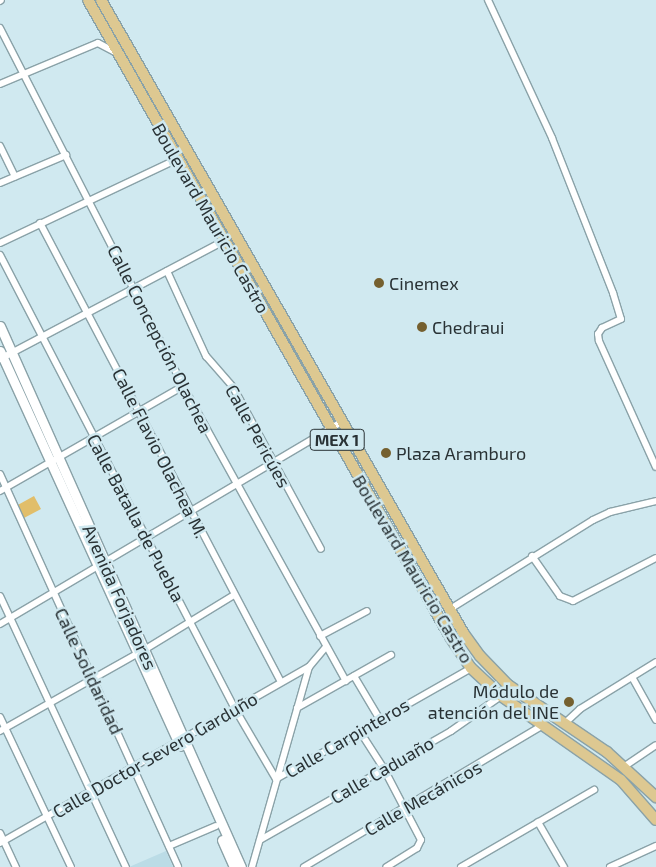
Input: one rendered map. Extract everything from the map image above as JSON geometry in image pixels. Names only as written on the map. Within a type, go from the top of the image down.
[{"type":"main road","name":"Boulevard Mauricio Castro","points":[[88,0],[331,429],[471,668],[501,696],[621,780],[656,820]]},
{"type":"main road","name":"Boulevard Mauricio Castro","points":[[101,0],[450,609],[494,671],[534,704],[625,766],[656,797]]},
{"type":"main road","name":"Avenida Forjadores","points":[[0,326],[55,460],[181,740],[241,867]]},
{"type":"main road","name":"Avenida Forjadores","points":[[1,356],[55,460]]},
{"type":"main road","points":[[415,575],[425,584],[438,588]]},
{"type":"main road","name":"Avenida Forjadores","points":[[181,740],[234,867]]},
{"type":"street","points":[[488,0],[552,138],[615,302],[621,319],[602,328],[598,334],[599,341],[656,467]]},
{"type":"street","name":"Calle Concepción Olachea","points":[[0,28],[135,288],[183,386],[346,681]]},
{"type":"street","points":[[0,84],[98,43],[117,52]]},
{"type":"street","points":[[0,146],[15,177]]},
{"type":"street","points":[[0,183],[66,155]]},
{"type":"street","points":[[0,243],[178,159]]},
{"type":"street","name":"Calle Flavio Olachea M.","points":[[40,223],[138,413],[281,682]]},
{"type":"street","points":[[1,356],[12,353],[224,241]]},
{"type":"street","name":"Calle Batalla de Puebla","points":[[0,255],[40,338],[95,438],[235,709],[276,780]]},
{"type":"street","name":"Calle Pericúes","points":[[167,271],[206,356],[233,387],[321,549]]},
{"type":"street","points":[[3,489],[183,386]]},
{"type":"street","points":[[0,624],[342,422]]},
{"type":"street","name":"Calle Solidaridad","points":[[0,474],[3,489],[53,592],[178,867]]},
{"type":"street","points":[[450,609],[532,556],[602,515],[656,501]]},
{"type":"street","points":[[532,556],[560,596],[568,601],[578,600],[656,558]]},
{"type":"street","points":[[3,729],[141,652],[234,595]]},
{"type":"street","points":[[0,596],[126,867]]},
{"type":"street","points":[[320,636],[367,611]]},
{"type":"street","points":[[252,867],[309,667],[326,647]]},
{"type":"street","points":[[297,708],[391,655]]},
{"type":"street","points":[[564,724],[656,662]]},
{"type":"street","name":"Calle Doctor Severo Garduño","points":[[2,842],[309,667]]},
{"type":"street","name":"Calle Carpinteros","points":[[276,780],[379,718],[471,668]]},
{"type":"street","points":[[354,676],[379,718]]},
{"type":"street","points":[[632,677],[656,720]]},
{"type":"street","name":"Calle Caduaño","points":[[260,840],[451,731],[501,696]]},
{"type":"street","points":[[0,717],[3,729],[48,816],[71,867]]},
{"type":"street","name":"Calle Mecánicos","points":[[304,867],[542,726]]},
{"type":"street","points":[[359,730],[384,769],[420,845],[386,867]]},
{"type":"street","points":[[625,766],[656,745]]},
{"type":"street","points":[[461,867],[594,790]]},
{"type":"street","points":[[538,822],[564,867]]},
{"type":"street","points":[[169,846],[216,826]]},
{"type":"street","points":[[0,833],[2,842],[16,867]]},
{"type":"street","points":[[610,867],[656,846]]},
{"type":"shaded area","points":[[34,496],[41,509],[24,518],[16,506]]},
{"type":"shaded area","points":[[166,851],[173,867],[129,867]]},
{"type":"place","name":"Cinemex","points":[[379,283]]},
{"type":"place","name":"Chedraui","points":[[422,327]]},
{"type":"place","name":"Plaza Aramburo","points":[[386,453]]},
{"type":"place","name":"Módulo de atención del INE","points":[[569,702]]}]
